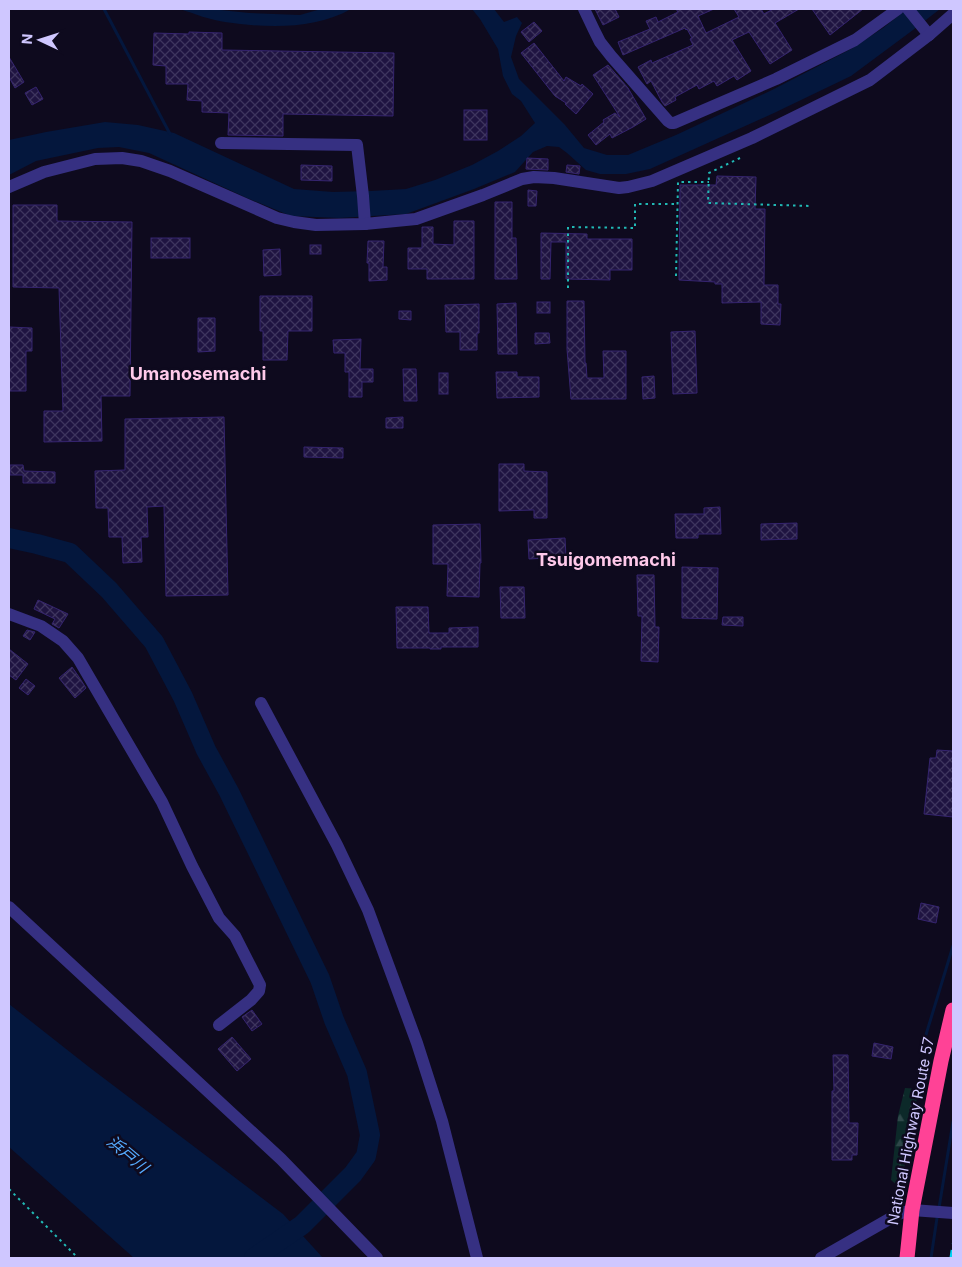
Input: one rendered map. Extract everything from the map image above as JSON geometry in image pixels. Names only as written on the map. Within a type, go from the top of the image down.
[{"type":"highway","name":"National Highway Route 57","points":[[907,1258],[912,1210],[941,1061],[953,1010]]},
{"type":"street","points":[[584,9],[600,42],[611,56],[668,121],[674,123],[776,79],[854,40],[898,9]]},
{"type":"street","points":[[908,9],[927,31]]},
{"type":"street","points":[[9,187],[32,176],[54,169],[95,160],[122,158],[141,160],[277,218],[316,225],[416,219],[484,195],[522,179],[534,177],[554,178],[619,188],[628,187],[652,181],[752,138],[870,80],[927,31],[953,14]]},
{"type":"street","points":[[221,143],[357,145],[364,196],[364,222]]},
{"type":"street","points":[[9,614],[41,626],[63,641],[78,658],[162,802],[219,918],[235,936],[256,976],[260,985],[259,991],[252,1000],[219,1025]]},
{"type":"street","points":[[260,703],[337,845],[368,910],[439,1112],[478,1258]]},
{"type":"street","points":[[9,907],[281,1159],[377,1258]]},
{"type":"street","points":[[821,1258],[898,1214],[912,1210],[953,1212]]},
{"type":"path","points":[[740,158],[709,173],[708,203],[811,206]]},
{"type":"path","points":[[676,276],[678,182],[708,182]]},
{"type":"path","points":[[568,288],[568,227],[635,228],[635,204],[677,204]]},
{"type":"path","points":[[9,1189],[78,1258]]},
{"type":"green space","points":[[905,1088],[919,1089],[908,1139],[902,1187],[900,1188],[891,1180],[898,1116]]},
{"type":"water","points":[[180,9],[211,9],[300,15],[321,9],[351,9],[321,21],[290,26],[273,26],[219,21]]},
{"type":"water","points":[[472,9],[494,9],[504,22],[517,17],[522,23],[516,36],[511,57],[519,79],[565,125],[584,148],[607,155],[628,155],[676,135],[772,90],[851,49],[883,28],[907,9],[940,9],[851,76],[650,169],[626,174],[600,174],[586,170],[559,147],[547,146],[533,152],[515,172],[406,214],[339,218],[291,216],[149,153],[119,147],[98,148],[36,161],[9,175],[9,140],[105,122],[138,125],[174,133],[294,189],[333,192],[406,189],[435,180],[472,165],[498,151],[521,136],[535,123],[521,101],[512,94],[503,76],[498,49]]},
{"type":"water","name":"浜戸川","points":[[9,1004],[283,1214],[323,1258],[134,1258],[9,1147]]},
{"type":"building","points":[[595,9],[615,9],[619,17],[603,25]]},
{"type":"building","points":[[676,9],[714,9],[698,16],[706,33],[739,17],[734,9],[761,9],[764,14],[773,9],[799,9],[775,23],[792,50],[770,64],[749,32],[732,40],[751,71],[737,80],[734,76],[717,86],[714,81],[699,89],[697,85],[675,97],[676,100],[665,106],[651,81],[647,84],[638,67],[651,60],[652,63],[693,45],[690,39],[692,38],[687,29],[685,28],[623,55],[618,42],[650,29],[646,21],[656,17],[658,22],[678,12]]},
{"type":"building","points":[[812,9],[863,9],[830,35]]},
{"type":"building","points":[[534,22],[542,31],[529,42],[521,32]]},
{"type":"building","points":[[189,32],[222,33],[222,50],[394,53],[393,116],[283,114],[283,136],[228,135],[229,113],[202,112],[202,101],[187,100],[188,84],[166,84],[166,66],[153,65],[154,33],[189,34]]},
{"type":"building","points":[[534,43],[564,81],[566,77],[581,86],[582,84],[593,94],[576,114],[566,103],[555,96],[521,53]]},
{"type":"building","points":[[9,57],[24,82],[15,88],[9,77]]},
{"type":"building","points":[[608,65],[628,88],[646,119],[612,138],[610,134],[596,145],[588,135],[604,122],[603,120],[615,113],[620,117],[593,75]]},
{"type":"building","points":[[36,87],[43,99],[32,105],[25,93]]},
{"type":"building","points":[[464,110],[487,110],[487,140],[464,140]]},
{"type":"building","points":[[527,158],[548,159],[548,170],[526,169]]},
{"type":"building","points":[[301,165],[332,166],[332,181],[301,180]]},
{"type":"building","points":[[567,165],[580,166],[579,174],[566,172]]},
{"type":"building","points":[[717,176],[756,177],[755,209],[765,209],[764,285],[778,285],[778,304],[781,304],[780,325],[761,324],[761,302],[722,303],[722,284],[679,280],[680,185],[716,185]]},
{"type":"building","points":[[528,190],[537,191],[536,206],[528,206]]},
{"type":"building","points":[[495,202],[512,202],[512,238],[516,238],[517,279],[495,279]]},
{"type":"building","points":[[13,205],[57,205],[57,221],[132,222],[130,396],[101,396],[102,441],[44,442],[44,411],[63,411],[59,288],[13,287]]},
{"type":"building","points":[[454,221],[474,221],[474,279],[427,279],[427,269],[408,269],[408,248],[422,248],[422,227],[433,227],[433,244],[454,245]]},
{"type":"building","points":[[541,233],[587,234],[587,239],[632,239],[632,270],[610,270],[610,280],[566,279],[566,242],[551,242],[550,279],[541,279]]},
{"type":"building","points":[[151,238],[190,238],[190,258],[151,258]]},
{"type":"building","points":[[368,241],[384,241],[383,267],[387,267],[387,280],[369,281],[369,263],[367,263]]},
{"type":"building","points":[[310,245],[321,245],[321,254],[310,254]]},
{"type":"building","points":[[280,249],[281,275],[264,276],[263,250]]},
{"type":"building","points":[[260,296],[312,296],[312,331],[288,331],[287,360],[263,360],[263,331],[260,331]]},
{"type":"building","points":[[567,301],[584,301],[587,378],[604,378],[603,351],[626,351],[626,399],[571,399],[567,349]]},
{"type":"building","points":[[537,302],[550,302],[550,313],[537,313]]},
{"type":"building","points":[[516,303],[517,354],[498,354],[497,304]]},
{"type":"building","points":[[479,304],[477,350],[460,350],[460,332],[446,332],[445,305]]},
{"type":"building","points":[[399,311],[411,311],[411,320],[399,319]]},
{"type":"building","points":[[198,318],[215,318],[215,351],[198,352]]},
{"type":"building","points":[[9,327],[32,328],[32,351],[26,351],[26,391],[9,391]]},
{"type":"building","points":[[695,331],[697,393],[673,394],[671,332]]},
{"type":"building","points":[[535,333],[549,333],[550,343],[535,344]]},
{"type":"building","points":[[361,339],[360,369],[373,369],[373,382],[362,382],[362,397],[349,397],[349,372],[345,372],[345,353],[334,353],[333,340]]},
{"type":"building","points":[[403,369],[416,369],[417,401],[404,401]]},
{"type":"building","points":[[496,372],[517,372],[517,377],[539,377],[539,397],[497,398]]},
{"type":"building","points":[[439,373],[448,373],[448,394],[439,394]]},
{"type":"building","points":[[654,376],[655,398],[643,399],[642,377]]},
{"type":"building","points":[[224,417],[228,595],[166,596],[164,506],[147,507],[148,537],[141,537],[142,562],[123,563],[122,537],[109,537],[108,508],[96,508],[95,471],[125,470],[125,419]]},
{"type":"building","points":[[403,417],[403,428],[386,428],[386,418]]},
{"type":"building","points":[[304,447],[343,448],[343,458],[304,457]]},
{"type":"building","points":[[499,464],[524,464],[524,471],[547,472],[547,518],[534,518],[534,510],[499,511]]},
{"type":"building","points":[[10,465],[23,465],[24,471],[55,472],[55,483],[23,483],[23,475],[10,475]]},
{"type":"building","points":[[720,507],[721,534],[698,534],[698,538],[676,538],[675,514],[704,514],[704,508]]},
{"type":"building","points":[[797,523],[797,539],[761,540],[761,524]]},
{"type":"building","points":[[480,524],[481,563],[479,597],[447,596],[448,564],[433,564],[433,525]]},
{"type":"building","points":[[565,538],[566,557],[529,559],[528,540]]},
{"type":"building","points":[[682,567],[718,568],[717,619],[682,618]]},
{"type":"building","points":[[637,575],[654,575],[655,627],[659,627],[658,662],[641,661],[642,616],[638,616]]},
{"type":"building","points":[[500,587],[524,587],[525,618],[501,618]]},
{"type":"building","points":[[38,600],[68,614],[59,628],[52,624],[55,619],[34,609]]},
{"type":"building","points":[[396,607],[428,607],[429,633],[449,633],[449,628],[478,627],[478,647],[441,647],[441,649],[397,648]]},
{"type":"building","points":[[723,617],[743,617],[743,626],[722,625]]},
{"type":"building","points":[[27,630],[35,632],[30,640],[23,636]]},
{"type":"building","points":[[9,649],[28,664],[16,680],[9,675]]},
{"type":"building","points":[[72,667],[86,688],[75,698],[59,678]]},
{"type":"building","points":[[26,679],[35,686],[28,695],[19,688]]},
{"type":"building","points":[[937,750],[953,751],[953,817],[924,814],[930,758],[936,758]]},
{"type":"building","points":[[921,903],[939,907],[936,923],[918,919]]},
{"type":"building","points":[[252,1010],[262,1024],[252,1031],[242,1017]]},
{"type":"building","points":[[232,1037],[251,1059],[237,1071],[218,1049]]},
{"type":"building","points":[[874,1043],[893,1047],[891,1059],[872,1056]]},
{"type":"building","points":[[833,1055],[848,1055],[849,1123],[858,1123],[857,1155],[852,1155],[852,1160],[832,1160]]},
{"type":"waterway","points":[[104,9],[170,134]]},
{"type":"waterway","points":[[9,538],[70,553],[109,590],[154,642],[183,697],[206,750],[229,792],[320,979],[334,1020],[357,1073],[370,1135],[366,1156],[353,1174],[302,1225],[254,1258]]},
{"type":"waterway","points":[[921,1051],[953,946]]},
{"type":"waterway","points":[[939,1208],[953,1122]]},
{"type":"waterway","points":[[931,1258],[937,1218]]},
{"type":"railway","points":[[951,1258],[953,1244]]},
{"type":"district","name":"Umanosemachi","points":[[198,374]]},
{"type":"district","name":"Tsuigomemachi","points":[[606,560]]}]
